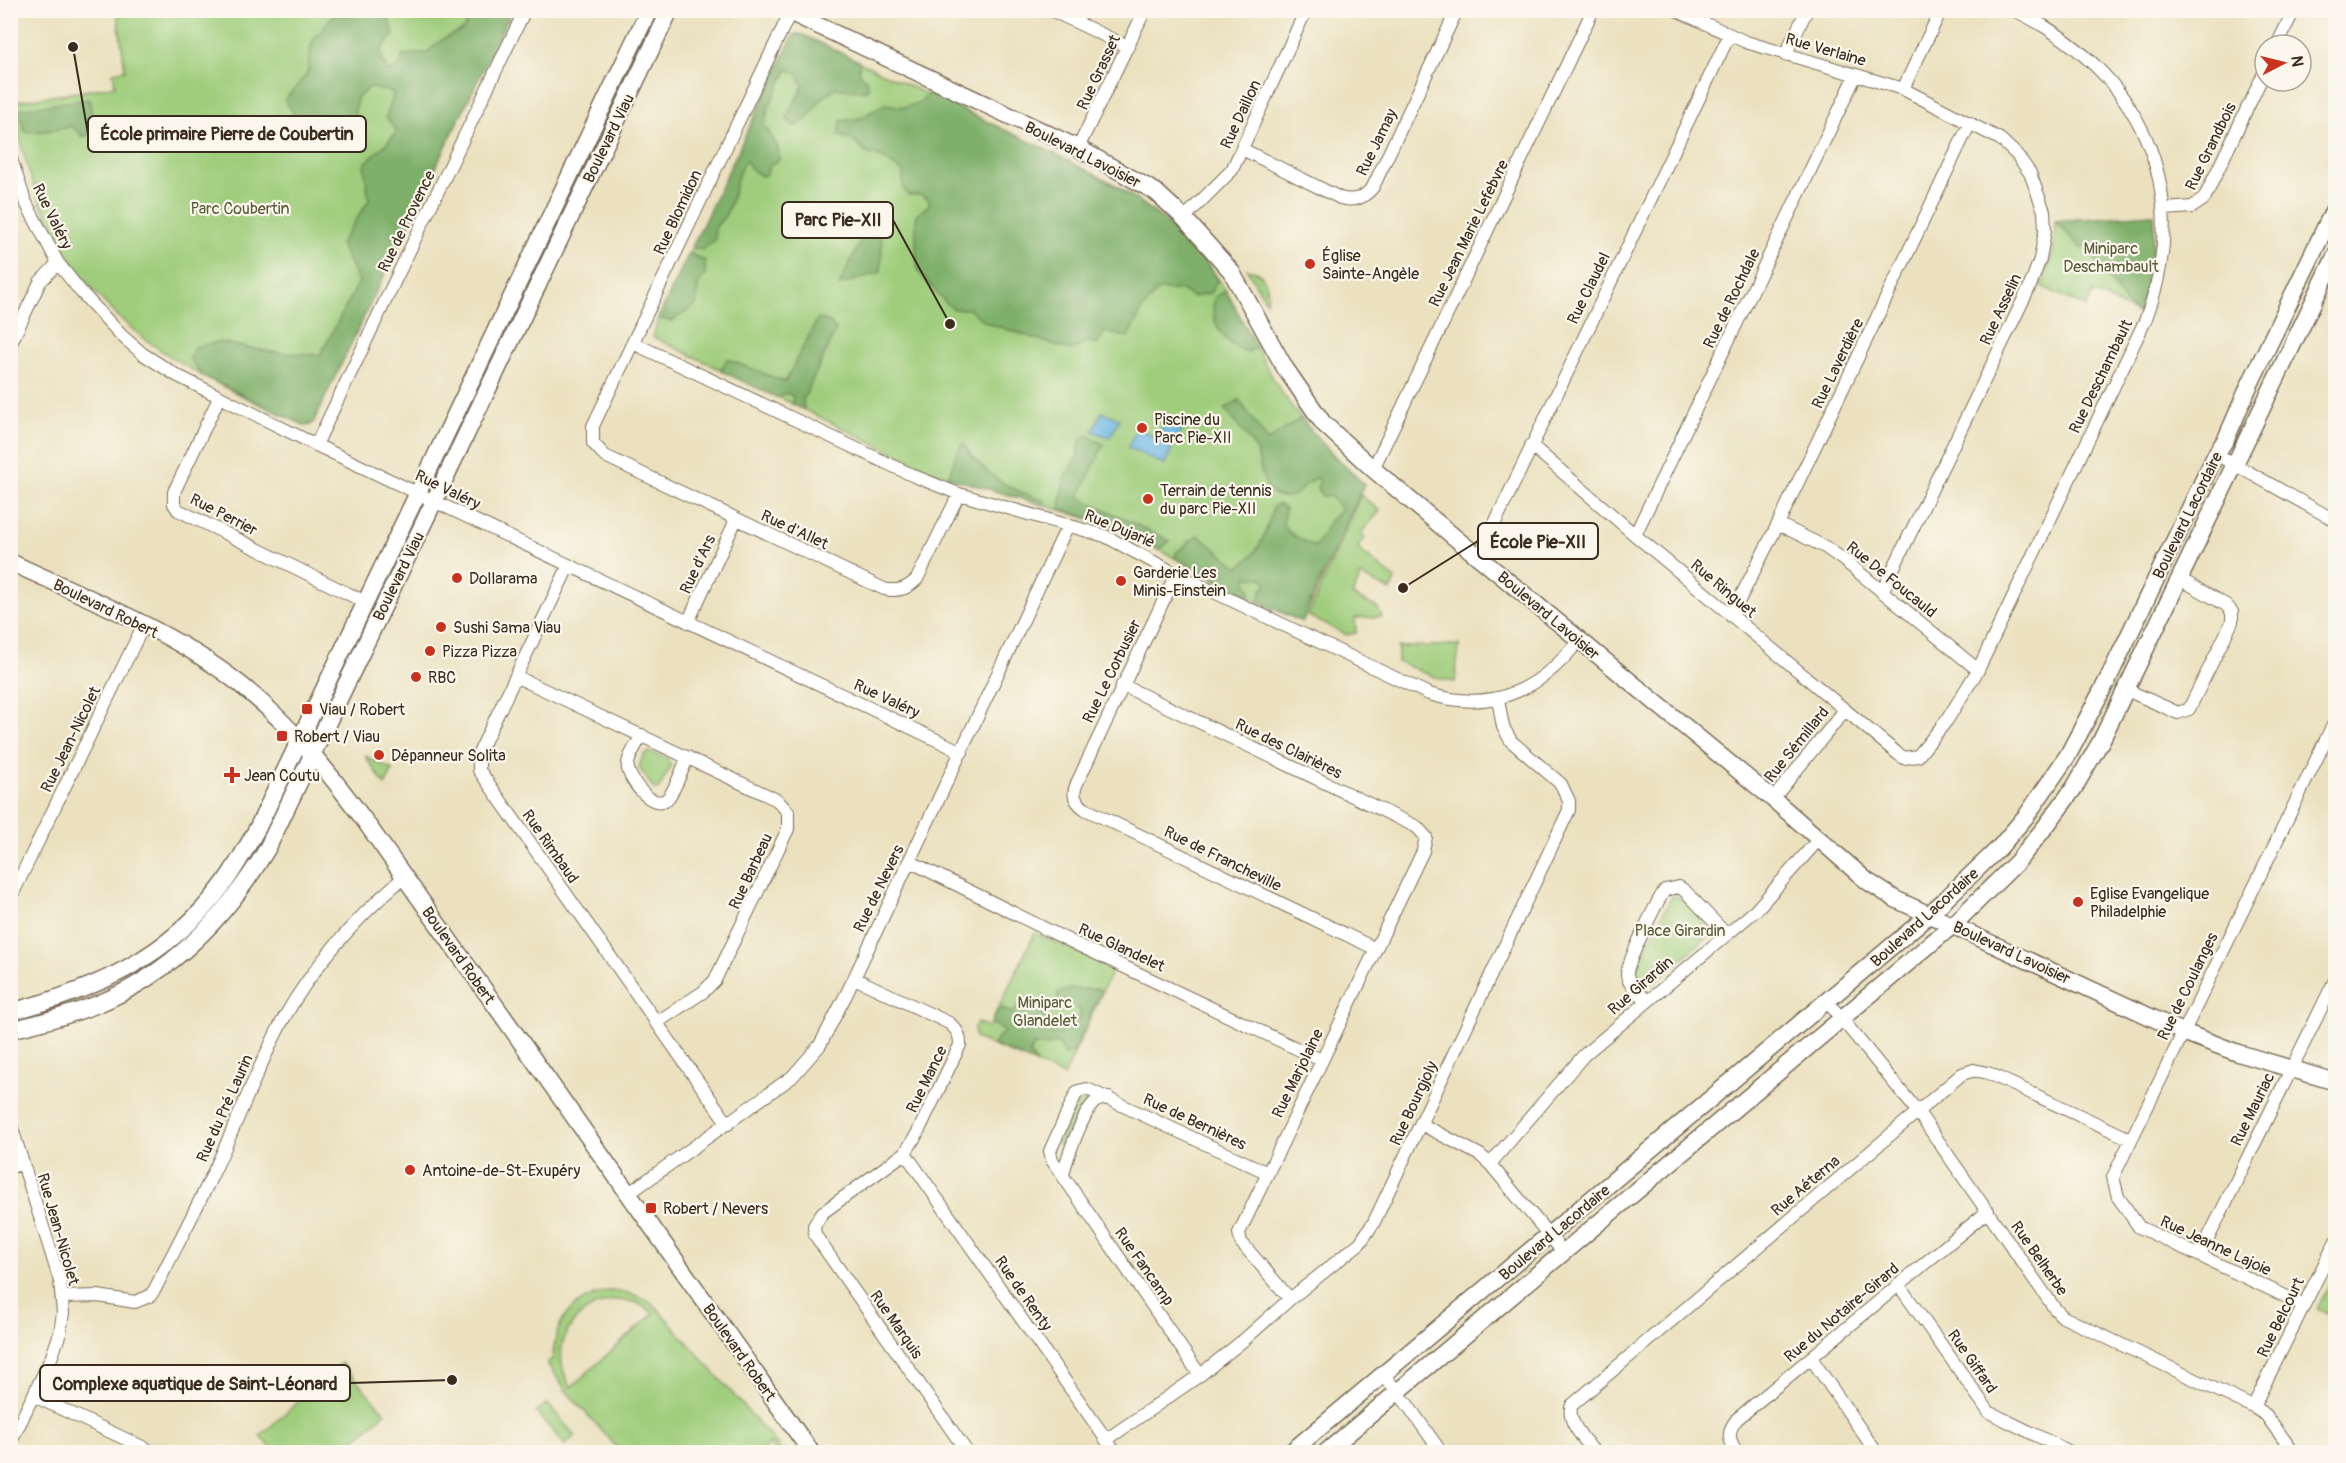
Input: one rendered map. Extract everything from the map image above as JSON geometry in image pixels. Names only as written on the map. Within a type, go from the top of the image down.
[{"type":"main road","name":"Boulevard Viau","points":[[10,1012],[74,994],[146,957],[186,925],[207,904],[239,860],[258,827],[649,10]]},
{"type":"main road","name":"Boulevard Viau","points":[[10,1030],[80,1011],[117,995],[172,960],[205,932],[248,881],[267,849],[669,10]]},
{"type":"main road","name":"Boulevard Lavoisier","points":[[788,12],[1078,148],[1156,192],[1184,218],[1231,272],[1286,368],[1323,423],[1373,469],[1773,799],[1867,881],[1895,899],[2183,1032],[2290,1070],[2336,1082]]},
{"type":"main road","name":"Boulevard Lacordaire","points":[[1291,1452],[1930,914],[1999,848],[2027,814],[2064,762],[2107,681],[2216,454],[2226,439],[2336,205]]},
{"type":"main road","name":"Boulevard Lacordaire","points":[[1326,1452],[1953,925],[2017,862],[2074,788],[2127,690],[2336,255]]},
{"type":"main road","name":"Boulevard Robert","points":[[10,562],[194,653],[241,685],[313,753],[811,1452]]},
{"type":"street","name":"Rue de Provence","points":[[316,445],[525,10]]},
{"type":"street","points":[[1051,10],[1128,47]]},
{"type":"street","name":"Rue Grasset","points":[[1078,148],[1145,10]]},
{"type":"street","name":"Rue Daillon","points":[[1184,218],[1232,170],[1306,10]]},
{"type":"street","name":"Rue Jamay","points":[[1242,149],[1340,198],[1348,200],[1366,195],[1374,187],[1457,10]]},
{"type":"street","name":"Rue Jean Marie Lefebvre","points":[[1373,469],[1593,10]]},
{"type":"street","name":"Rue Verlaine","points":[[1676,10],[1729,36],[1785,55],[1903,89]]},
{"type":"street","points":[[1785,55],[1807,10]]},
{"type":"street","points":[[1903,89],[1941,10]]},
{"type":"street","name":"Rue Deschambault","points":[[1898,754],[1904,758],[1911,758],[1923,750],[1947,720],[1978,670],[2145,321],[2156,289],[2162,258],[2164,209],[2159,179],[2150,148],[2137,120],[2120,93],[2101,70],[2065,38],[2014,10]]},
{"type":"street","points":[[2283,33],[2294,10]]},
{"type":"street","name":"Rue Blomidon","points":[[593,426],[788,12]]},
{"type":"street","name":"Rue Claudel","points":[[1479,556],[1729,36]]},
{"type":"street","name":"Rue de Rochdale","points":[[1635,536],[1856,75]]},
{"type":"street","name":"Rue Asselin","points":[[1882,592],[2021,304],[2040,259],[2045,231],[2044,211],[2030,173],[2017,155],[2000,139],[1903,89]]},
{"type":"street","name":"Rue Grandbois","points":[[2164,209],[2193,207],[2204,199],[2255,93]]},
{"type":"street","name":"Rue Laverdière","points":[[1731,616],[1778,524],[1970,123]]},
{"type":"street","name":"Rue Valéry","points":[[10,156],[26,201],[58,263],[86,299],[122,336],[143,354],[176,375],[316,445],[962,752]]},
{"type":"street","points":[[10,345],[40,282],[58,263]]},
{"type":"street","name":"Rue Dujarié","points":[[633,343],[914,476],[959,494],[1068,525],[1124,545],[1176,574],[1429,694],[1461,701],[1498,699],[1527,687],[1551,672],[1579,640]]},
{"type":"street","name":"Rue Perrier","points":[[219,398],[174,492],[174,504],[178,510],[365,602]]},
{"type":"street","name":"Rue d'Allet","points":[[593,426],[593,443],[605,456],[736,520],[884,589],[893,591],[910,586],[917,579],[959,494]]},
{"type":"street","name":"Rue Ringuet","points":[[1531,445],[1635,536],[1898,754]]},
{"type":"street","points":[[2216,454],[2336,521]]},
{"type":"street","name":"Rue d'Ars","points":[[688,622],[736,520]]},
{"type":"street","name":"Rue De Foucauld","points":[[1778,524],[1835,554],[1978,670]]},
{"type":"street","name":"Rue de Nevers","points":[[628,1194],[777,1089],[809,1060],[829,1029],[854,978],[1068,525]]},
{"type":"street","name":"Rue Rimbaud","points":[[569,565],[479,753],[479,770],[728,1124]]},
{"type":"street","name":"Rue Le Corbusier","points":[[1077,783],[1176,574]]},
{"type":"street","points":[[2127,690],[2178,713],[2189,709],[2232,622],[2232,612],[2226,605],[2180,579]]},
{"type":"street","name":"Rue Jean-Nicolet","points":[[10,900],[143,626]]},
{"type":"street","name":"Rue Barbeau","points":[[517,677],[777,800],[788,812],[788,829],[715,980],[703,992],[656,1023]]},
{"type":"street","name":"Rue des Clairières","points":[[1122,685],[1417,827],[1426,837],[1423,850]]},
{"type":"street","name":"Rue Bourgjoly","points":[[1106,1440],[1200,1375],[1360,1243],[1368,1232],[1569,810],[1569,801],[1561,784],[1511,741],[1498,699]]},
{"type":"street","name":"Rue Sémillard","points":[[1773,799],[1845,710]]},
{"type":"street","name":"Rue de Coulanges","points":[[2115,1170],[2336,719]]},
{"type":"street","points":[[642,735],[628,763],[628,769],[652,802],[661,802],[668,798],[688,757]]},
{"type":"street","name":"Rue de Francheville","points":[[1077,783],[1073,791],[1074,798],[1085,808],[1376,949]]},
{"type":"street","name":"Rue Girardin","points":[[1490,1164],[1584,1055],[1756,910],[1819,839]]},
{"type":"street","name":"Rue Marjolaine","points":[[1290,1299],[1239,1237],[1241,1228],[1423,850]]},
{"type":"street","name":"Rue Glandelet","points":[[909,861],[1078,945],[1321,1060]]},
{"type":"street","name":"Rue du Pré Laurin","points":[[62,1297],[98,1296],[135,1302],[150,1296],[215,1169],[284,1018],[314,971],[337,942],[364,912],[404,878]]},
{"type":"street","points":[[1647,1001],[1629,980],[1627,970],[1665,890],[1678,887],[1685,891],[1727,935]]},
{"type":"street","name":"Rue Mance","points":[[822,1213],[905,1153],[918,1134],[957,1054],[960,1036],[949,1023],[854,978]]},
{"type":"street","name":"Rue Mauriac","points":[[2200,1255],[2336,978]]},
{"type":"street","name":"Rue Belherbe","points":[[1827,1001],[1918,1112],[2055,1309],[2063,1317],[2253,1407],[2266,1415],[2293,1452]]},
{"type":"street","name":"Rue Aéterna","points":[[1594,1452],[1572,1421],[1570,1410],[1572,1405],[1962,1074],[1974,1070],[1988,1073],[2130,1139]]},
{"type":"street","name":"Rue de Bernières","points":[[1075,1096],[1078,1091],[1087,1089],[1268,1173]]},
{"type":"street","name":"Rue Fancamp","points":[[1075,1096],[1050,1151],[1053,1160],[1200,1375]]},
{"type":"street","points":[[1063,1176],[1066,1157],[1090,1107],[1099,1100],[1109,1098]]},
{"type":"street","name":"Rue Jean-Nicolet","points":[[10,1122],[17,1165],[60,1281],[63,1313],[60,1333],[34,1396],[10,1444]]},
{"type":"street","points":[[1421,1124],[1480,1155],[1490,1164],[1563,1252]]},
{"type":"street","name":"Rue de Renty","points":[[905,1153],[1115,1452]]},
{"type":"street","name":"Rue Jeanne Lajoie","points":[[2115,1170],[2113,1177],[2115,1191],[2139,1227],[2304,1305]]},
{"type":"street","name":"Rue du Notaire-Girard","points":[[1734,1449],[1730,1430],[1737,1419],[1988,1211]]},
{"type":"street","name":"Rue Marquis","points":[[822,1213],[814,1226],[815,1235],[967,1452]]},
{"type":"street","name":"Rue Belcourt","points":[[2253,1407],[2336,1241]]},
{"type":"street","name":"Rue Giffard","points":[[1899,1284],[1989,1412],[2070,1452]]},
{"type":"street","points":[[1811,1358],[1876,1452]]},
{"type":"street","points":[[1384,1375],[1440,1452]]},
{"type":"street","points":[[34,1396],[153,1452]]},
{"type":"green space","name":"Parc Coubertin","points":[[117,11],[511,11],[311,425],[306,426],[223,387],[183,365],[145,339],[94,291],[55,234],[40,202],[28,170],[13,102],[115,86],[113,72],[125,70]]},
{"type":"green space","points":[[336,11],[388,17],[394,34],[381,50],[388,72],[398,66],[403,55],[426,53],[443,39],[464,29],[471,11],[511,11],[313,423],[306,426],[201,375],[190,359],[194,347],[219,342],[271,352],[320,355],[359,282],[340,244],[369,200],[364,165],[397,131],[386,117],[394,93],[370,87],[357,98],[354,117],[318,120],[295,116],[285,100],[307,74],[312,42]]},
{"type":"green space","points":[[796,34],[803,35],[1111,182],[1163,219],[1198,253],[1228,294],[1270,373],[1297,414],[1340,462],[1364,484],[1302,622],[1232,589],[1119,528],[934,472],[653,337],[658,319]]},
{"type":"green space","points":[[803,35],[859,61],[859,72],[867,81],[868,89],[863,91],[835,88],[821,100],[806,120],[794,126],[787,120],[788,115],[803,85],[796,72],[788,69],[769,106],[764,125],[777,145],[780,159],[769,166],[767,174],[762,176],[752,170],[746,160],[742,165],[727,212],[716,226],[715,240],[702,250],[692,247],[793,36]]},
{"type":"green space","points":[[929,94],[1090,172],[1136,200],[1179,234],[1199,255],[1218,279],[1210,293],[1193,297],[1181,290],[1158,290],[1142,310],[1128,337],[1104,332],[1098,344],[1086,341],[1078,348],[1070,350],[985,322],[969,309],[954,309],[918,271],[916,219],[918,214],[929,205],[929,200],[921,195],[908,195],[903,188],[903,172],[881,157],[866,153],[852,140],[839,136],[841,121],[861,118],[884,104],[905,107],[918,103]]},
{"type":"green space","points":[[89,99],[95,132],[83,137],[72,126],[55,130],[25,132],[18,109]]},
{"type":"green space","name":"Miniparc Deschambault","points":[[2154,214],[2150,264],[2138,314],[2093,292],[2086,307],[2041,286],[2053,251],[2055,221]]},
{"type":"green space","points":[[2154,214],[2150,264],[2138,314],[2126,304],[2094,258],[2099,251],[2093,244],[2088,243],[2082,249],[2055,221]]},
{"type":"green space","points":[[870,222],[882,241],[881,272],[839,285]]},
{"type":"green space","points":[[689,253],[705,261],[705,274],[698,285],[696,305],[672,321],[658,319]]},
{"type":"green space","points":[[1247,269],[1258,273],[1265,280],[1268,290],[1266,302]]},
{"type":"green space","points":[[1226,291],[1257,348],[1247,352],[1239,349],[1231,344],[1220,331],[1213,306],[1215,297]]},
{"type":"green space","points":[[818,318],[829,322],[836,330],[803,400],[804,410],[792,404],[793,397],[790,394],[784,394],[778,398],[721,371],[727,359],[785,382]]},
{"type":"green space","points":[[1239,400],[1268,441],[1301,418],[1331,454],[1364,484],[1302,622],[1260,602],[1261,591],[1267,585],[1263,578],[1247,577],[1246,582],[1251,591],[1250,597],[1175,558],[1176,553],[1198,535],[1238,567],[1246,562],[1257,549],[1262,541],[1273,507],[1278,504],[1285,508],[1283,526],[1291,534],[1315,547],[1330,521],[1342,509],[1330,496],[1322,496],[1317,488],[1320,481],[1317,478],[1292,496],[1278,496],[1271,493],[1263,479],[1254,447],[1225,409]]},
{"type":"green space","points":[[1087,435],[1104,444],[1079,497],[1170,541],[1159,550],[1119,528],[1060,509],[1064,479],[1078,456],[1081,439]]},
{"type":"green space","points":[[963,443],[980,465],[998,480],[1045,501],[1046,506],[948,477]]},
{"type":"green space","points":[[1361,495],[1380,511],[1361,533],[1365,537],[1357,548],[1395,579],[1391,591],[1361,576],[1352,595],[1378,608],[1382,617],[1355,618],[1356,633],[1347,635],[1308,616]]},
{"type":"green space","points":[[1459,645],[1455,682],[1437,678],[1398,662],[1398,647]]},
{"type":"green space","points":[[649,752],[667,758],[671,766],[658,790],[654,789],[639,768],[643,755]]},
{"type":"green space","points":[[365,756],[393,770],[385,785]]},
{"type":"green space","name":"Place Girardin","points":[[1672,896],[1682,899],[1696,910],[1706,923],[1709,935],[1653,984],[1642,985],[1635,975],[1636,968]]},
{"type":"green space","name":"Miniparc Glandelet","points":[[1035,933],[1113,968],[1064,1076],[975,1038],[974,1028],[977,1023],[989,1027]]},
{"type":"green space","points":[[1071,989],[1102,991],[1074,1052],[1063,1055],[1061,1046],[1055,1043],[1047,1046],[1034,1045],[1029,1053],[1037,1064],[993,1045],[1004,1031],[991,1023],[999,1007],[1012,1013],[1020,1005],[1029,1009],[1032,1004],[1039,1006],[1042,1013],[1057,1028],[1063,1024],[1075,1022],[1080,1016],[1080,1011],[1073,1004],[1057,1008],[1058,993]]},
{"type":"green space","points":[[1081,1097],[1086,1098],[1087,1103],[1065,1148],[1057,1144]]},
{"type":"green space","points":[[2335,1273],[2335,1316],[2317,1308]]},
{"type":"green space","points":[[608,1291],[628,1293],[647,1301],[658,1309],[777,1444],[781,1452],[775,1452],[770,1444],[761,1452],[621,1452],[567,1392],[547,1363],[553,1358],[557,1333],[567,1314],[584,1300]],"holes":[[[615,1300],[636,1302],[654,1313],[571,1387],[561,1358],[568,1331],[576,1320],[586,1311],[600,1304]]]},
{"type":"green space","points":[[341,1363],[385,1413],[341,1452],[275,1452],[260,1436]]},
{"type":"green space","points":[[547,1403],[575,1436],[565,1445],[536,1412]]},
{"type":"water","points":[[1102,412],[1119,419],[1110,438],[1093,431]]},
{"type":"water","points":[[1166,421],[1182,429],[1164,465],[1128,447],[1137,428],[1157,438]]},
{"type":"place","name":"École primaire Pierre de Coubertin","points":[[73,47]]},
{"type":"place","name":"Église Sainte-Angèle","points":[[1310,264]]},
{"type":"place","name":"Parc Pie-XII","points":[[950,324]]},
{"type":"place","name":"Piscine du Parc Pie-XII","points":[[1142,428]]},
{"type":"place","name":"Terrain de tennis du parc Pie-XII","points":[[1148,499]]},
{"type":"place","name":"Dollarama","points":[[457,578]]},
{"type":"place","name":"Garderie Les Minis-Einstein","points":[[1121,581]]},
{"type":"place","name":"École Pie-XII","points":[[1403,588]]},
{"type":"place","name":"Sushi Sama Viau","points":[[441,627]]},
{"type":"place","name":"Pizza Pizza","points":[[430,651]]},
{"type":"place","name":"RBC","points":[[416,677]]},
{"type":"place","name":"Viau / Robert","points":[[307,709]]},
{"type":"place","name":"Robert / Viau","points":[[282,736]]},
{"type":"place","name":"Dépanneur Solita","points":[[379,755]]},
{"type":"place","name":"Jean Coutu","points":[[232,775]]},
{"type":"place","name":"Eglise Evangelique Philadelphie","points":[[2078,902]]},
{"type":"place","name":"Antoine-de-St-Exupéry","points":[[410,1170]]},
{"type":"place","name":"Robert / Nevers","points":[[651,1208]]},
{"type":"place","name":"Complexe aquatique de Saint-Léonard","points":[[452,1380]]}]
